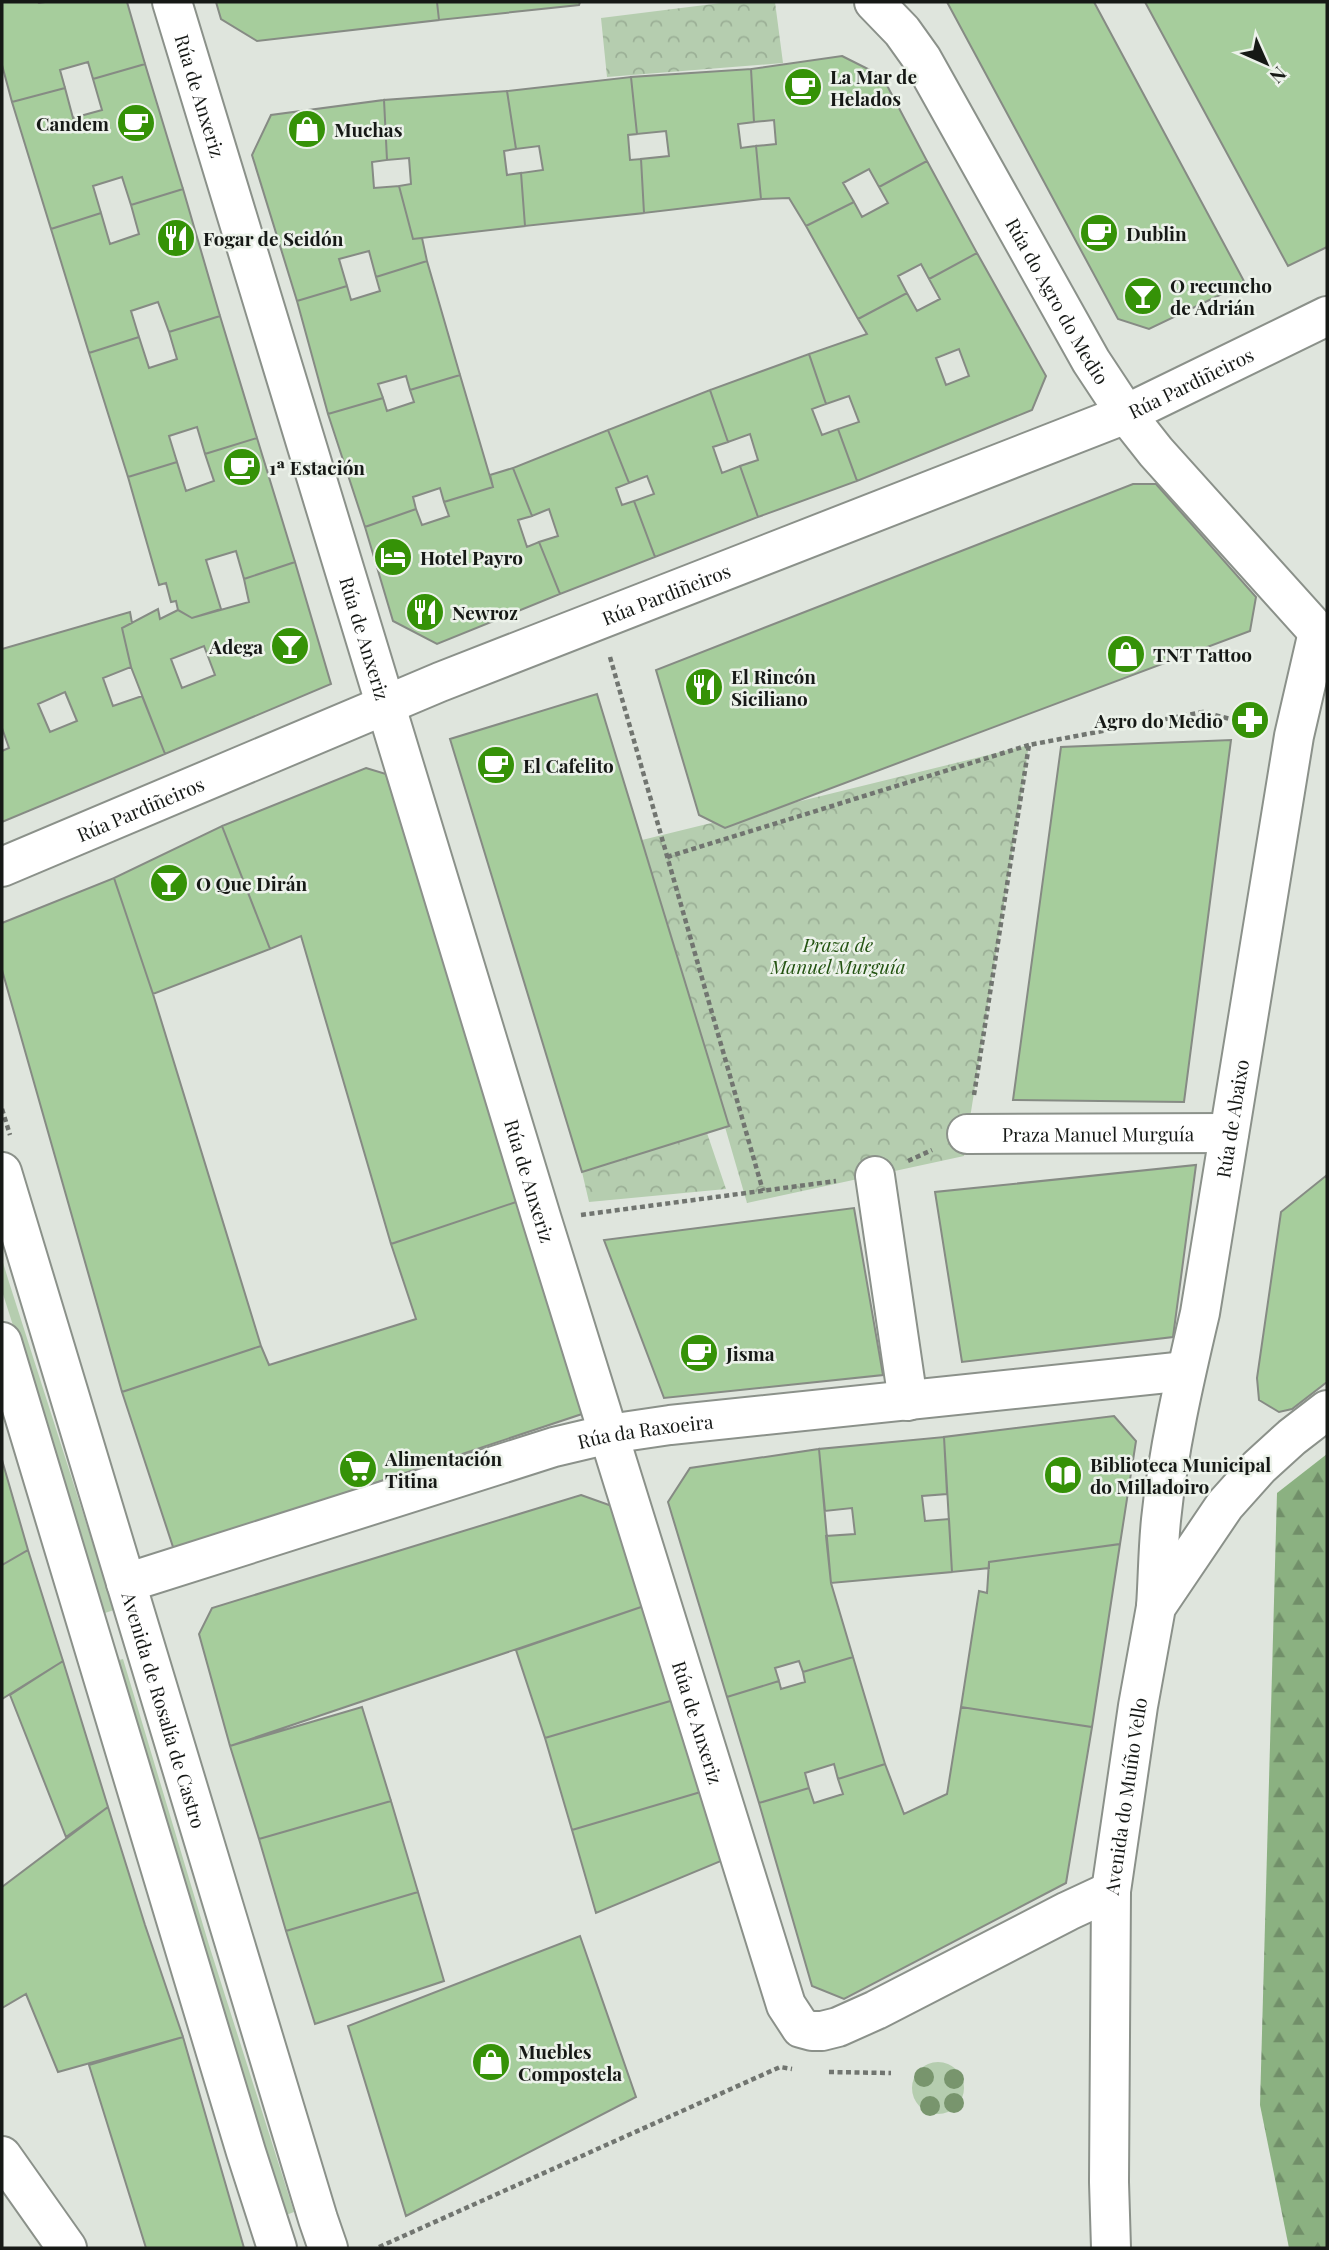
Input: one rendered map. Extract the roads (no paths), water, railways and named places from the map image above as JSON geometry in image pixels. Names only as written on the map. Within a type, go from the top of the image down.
[{"type":"main road","name":"Rúa de Anxeriz","points":[[172,2],[542,1220],[781,1991],[794,2019],[801,2028],[812,2031],[838,2027],[1111,1891]]},
{"type":"main road","name":"Rúa do Agro do Medio","points":[[874,2],[902,31],[922,59],[1091,361],[1126,414],[1156,452],[1323,637]]},
{"type":"main road","name":"Rúa Pardiñeiros","points":[[2,866],[599,619],[1126,414],[1327,316]]},
{"type":"main road","name":"Rúa de Abaixo","points":[[1156,1606],[1161,1520],[1186,1371],[1200,1313],[1294,736],[1323,637]]},
{"type":"main road","name":"Praza Manuel Murguía","points":[[967,1134],[1229,1133]]},
{"type":"main road","name":"Avenida de Rosalía de Castro","points":[[2,1172],[317,2219],[328,2248]]},
{"type":"main road","points":[[875,1175],[908,1401]]},
{"type":"main road","points":[[2,1342],[277,2248]]},
{"type":"main road","name":"Rúa da Raxoeira","points":[[126,1583],[541,1451],[610,1434],[670,1425],[1186,1371]]},
{"type":"main road","name":"Avenida do Muíño Vello","points":[[1111,2248],[1111,1891],[1138,1706],[1156,1606],[1225,1505],[1259,1467],[1327,1410]]},
{"type":"main road","points":[[2,2157],[67,2248]]},
{"type":"place","name":"La Mar de Helados","points":[[803,87]]},
{"type":"place","name":"Candem","points":[[136,123]]},
{"type":"place","name":"Muchas","points":[[307,129]]},
{"type":"place","name":"Dublin","points":[[1099,233]]},
{"type":"place","name":"Fogar de Seidón","points":[[176,238]]},
{"type":"place","name":"O recuncho de Adrián","points":[[1143,296]]},
{"type":"place","name":"1ª Estación","points":[[242,467]]},
{"type":"place","name":"Hotel Payro","points":[[393,557]]},
{"type":"place","name":"Newroz","points":[[425,612]]},
{"type":"place","name":"Adega","points":[[290,646]]},
{"type":"place","name":"TNT Tattoo","points":[[1126,654]]},
{"type":"place","name":"El Rincón Siciliano","points":[[704,687]]},
{"type":"place","name":"Agro do Medio","points":[[1250,720]]},
{"type":"place","name":"El Cafelito","points":[[496,765]]},
{"type":"place","name":"O Que Dirán","points":[[169,883]]},
{"type":"place","name":"Jisma","points":[[699,1353]]},
{"type":"place","name":"Alimentación Titina","points":[[358,1469]]},
{"type":"place","name":"Biblioteca Municipal do Milladoiro","points":[[1063,1475]]},
{"type":"place","name":"Muebles Compostela","points":[[491,2062]]},
{"type":"park label","name":"Praza de Manuel Murguía","points":[[838,955]]}]
